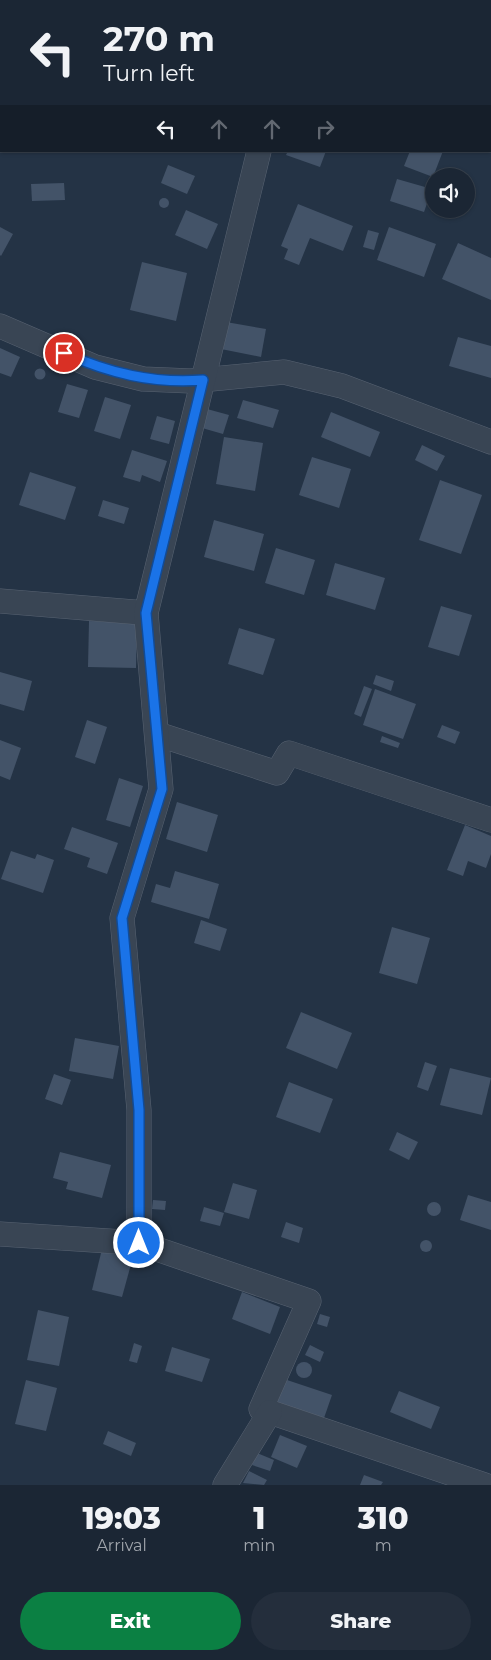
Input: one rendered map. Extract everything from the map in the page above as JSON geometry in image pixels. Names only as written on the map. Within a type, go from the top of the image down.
[{"type":"street","points":[[139,1243],[139,1110],[122,918],[162,789],[146,613],[259,152]]},
{"type":"street","points":[[0,326],[95,366],[143,380],[203,380],[284,372],[342,386],[491,442]]},
{"type":"street","points":[[0,601],[146,613]]},
{"type":"street","points":[[157,734],[277,773],[289,753],[491,820]]},
{"type":"street","points":[[0,1234],[139,1243],[309,1301],[261,1409],[485,1485]]},
{"type":"street","points":[[226,1485],[270,1412]]},
{"type":"building","points":[[288,152],[326,152],[320,167],[286,155]]},
{"type":"building","points":[[410,152],[443,152],[436,168],[425,168],[425,174],[404,166]]},
{"type":"building","points":[[168,165],[195,176],[187,194],[161,183]]},
{"type":"building","points":[[397,179],[425,187],[424,212],[390,201]]},
{"type":"building","points":[[64,183],[65,200],[32,201],[31,184]]},
{"type":"building","points":[[162,198],[166,198],[169,203],[168,207],[162,208],[159,205],[159,201]]},
{"type":"building","points":[[298,204],[353,226],[343,251],[310,238],[299,265],[284,259],[288,249],[281,246]]},
{"type":"building","points":[[186,210],[218,224],[207,249],[175,235]]},
{"type":"building","points":[[0,227],[13,234],[1,256],[0,255]]},
{"type":"building","points":[[389,227],[436,244],[424,277],[377,260]]},
{"type":"building","points":[[368,230],[379,233],[374,250],[363,247]]},
{"type":"building","points":[[458,243],[491,258],[491,300],[442,279]]},
{"type":"building","points":[[142,262],[187,273],[176,321],[130,310]]},
{"type":"building","points":[[226,322],[266,329],[261,357],[221,349]]},
{"type":"building","points":[[458,337],[491,346],[491,378],[449,366]]},
{"type":"building","points":[[0,348],[20,357],[11,377],[0,373]]},
{"type":"building","points":[[38,369],[42,369],[45,374],[44,378],[38,379],[35,376],[35,372]]},
{"type":"building","points":[[67,384],[88,390],[79,418],[58,412]]},
{"type":"building","points":[[105,397],[131,405],[120,439],[94,431]]},
{"type":"building","points":[[243,400],[279,410],[273,428],[237,418]]},
{"type":"building","points":[[207,409],[229,415],[223,434],[202,428]]},
{"type":"building","points":[[331,412],[380,432],[370,457],[321,437]]},
{"type":"building","points":[[157,416],[175,421],[169,444],[150,439]]},
{"type":"building","points":[[224,437],[263,443],[255,491],[216,484]]},
{"type":"building","points":[[422,445],[445,456],[437,471],[415,460]]},
{"type":"building","points":[[132,450],[167,461],[160,482],[142,475],[140,482],[123,477]]},
{"type":"building","points":[[312,457],[351,469],[339,508],[299,495]]},
{"type":"building","points":[[30,472],[76,487],[65,520],[19,505]]},
{"type":"building","points":[[440,480],[482,495],[461,554],[419,540]]},
{"type":"building","points":[[103,500],[129,508],[124,524],[98,516]]},
{"type":"building","points":[[214,520],[264,534],[254,571],[204,557]]},
{"type":"building","points":[[276,548],[315,560],[304,595],[265,583]]},
{"type":"building","points":[[335,563],[385,578],[375,610],[326,595]]},
{"type":"building","points":[[441,606],[472,615],[459,656],[428,647]]},
{"type":"building","points":[[89,621],[137,622],[136,668],[88,667]]},
{"type":"building","points":[[239,628],[275,639],[263,675],[228,664]]},
{"type":"building","points":[[0,672],[32,681],[24,711],[0,704]]},
{"type":"building","points":[[376,675],[394,681],[391,691],[373,684]]},
{"type":"building","points":[[364,686],[372,689],[361,717],[354,714]]},
{"type":"building","points":[[375,689],[416,704],[403,739],[363,725]]},
{"type":"building","points":[[87,720],[107,727],[95,764],[75,757]]},
{"type":"building","points":[[442,725],[460,732],[455,744],[437,737]]},
{"type":"building","points":[[382,736],[400,743],[398,748],[380,742]]},
{"type":"building","points":[[0,740],[21,748],[10,780],[0,776]]},
{"type":"building","points":[[119,778],[143,786],[130,827],[106,820]]},
{"type":"building","points":[[177,802],[218,815],[207,852],[166,839]]},
{"type":"building","points":[[465,825],[491,836],[491,854],[486,868],[468,861],[463,876],[447,870]]},
{"type":"building","points":[[72,827],[118,843],[107,874],[87,867],[90,858],[64,849]]},
{"type":"building","points":[[11,851],[35,859],[37,854],[54,860],[43,893],[1,879]]},
{"type":"building","points":[[175,871],[219,884],[209,919],[151,902],[156,884],[170,888]]},
{"type":"building","points":[[201,920],[227,929],[220,951],[194,943]]},
{"type":"building","points":[[392,927],[430,938],[417,984],[379,973]]},
{"type":"building","points":[[301,1012],[352,1033],[337,1069],[286,1048]]},
{"type":"building","points":[[75,1038],[119,1046],[113,1079],[69,1071]]},
{"type":"building","points":[[425,1062],[437,1066],[428,1091],[417,1087]]},
{"type":"building","points":[[450,1068],[491,1078],[482,1115],[440,1105]]},
{"type":"building","points":[[54,1074],[71,1080],[62,1105],[45,1099]]},
{"type":"building","points":[[289,1082],[333,1099],[320,1133],[276,1117]]},
{"type":"building","points":[[397,1132],[418,1142],[409,1160],[389,1150]]},
{"type":"building","points":[[60,1152],[111,1165],[102,1198],[66,1189],[68,1182],[53,1178]]},
{"type":"building","points":[[233,1183],[257,1190],[249,1219],[224,1212]]},
{"type":"building","points":[[468,1195],[491,1202],[491,1230],[460,1220]]},
{"type":"building","points":[[153,1200],[166,1201],[165,1210],[152,1209]]},
{"type":"building","points":[[431,1202],[437,1202],[441,1209],[437,1216],[431,1216],[427,1212],[427,1206]]},
{"type":"building","points":[[204,1207],[224,1213],[220,1226],[200,1221]]},
{"type":"building","points":[[286,1222],[303,1228],[299,1243],[281,1237]]},
{"type":"building","points":[[424,1240],[428,1240],[432,1246],[428,1252],[424,1252],[420,1248],[420,1244]]},
{"type":"building","points":[[102,1249],[133,1257],[122,1297],[92,1290]]},
{"type":"building","points":[[242,1292],[280,1307],[270,1334],[232,1319]]},
{"type":"building","points":[[38,1310],[69,1317],[59,1366],[27,1360]]},
{"type":"building","points":[[320,1314],[330,1317],[327,1327],[317,1324]]},
{"type":"building","points":[[134,1343],[142,1346],[137,1363],[129,1361]]},
{"type":"building","points":[[310,1345],[324,1352],[320,1362],[305,1355]]},
{"type":"building","points":[[172,1347],[210,1359],[202,1382],[165,1371]]},
{"type":"building","points":[[304,1362],[310,1364],[312,1370],[310,1376],[304,1378],[298,1376],[296,1370],[298,1364]]},
{"type":"building","points":[[284,1379],[332,1395],[324,1418],[276,1402]]},
{"type":"building","points":[[26,1380],[57,1388],[46,1431],[15,1424]]},
{"type":"building","points":[[399,1391],[440,1407],[431,1429],[390,1412]]},
{"type":"building","points":[[108,1431],[136,1443],[131,1456],[103,1444]]},
{"type":"building","points":[[280,1435],[307,1446],[297,1468],[271,1457]]},
{"type":"building","points":[[257,1453],[274,1460],[270,1471],[252,1465]]},
{"type":"building","points":[[249,1471],[267,1480],[264,1485],[243,1483]]},
{"type":"building","points":[[364,1475],[383,1482],[381,1485],[360,1485]]},
{"type":"route","points":[[64,353],[95,366],[143,380],[203,380],[146,613],[162,789],[122,918],[139,1110],[139,1243]]}]
